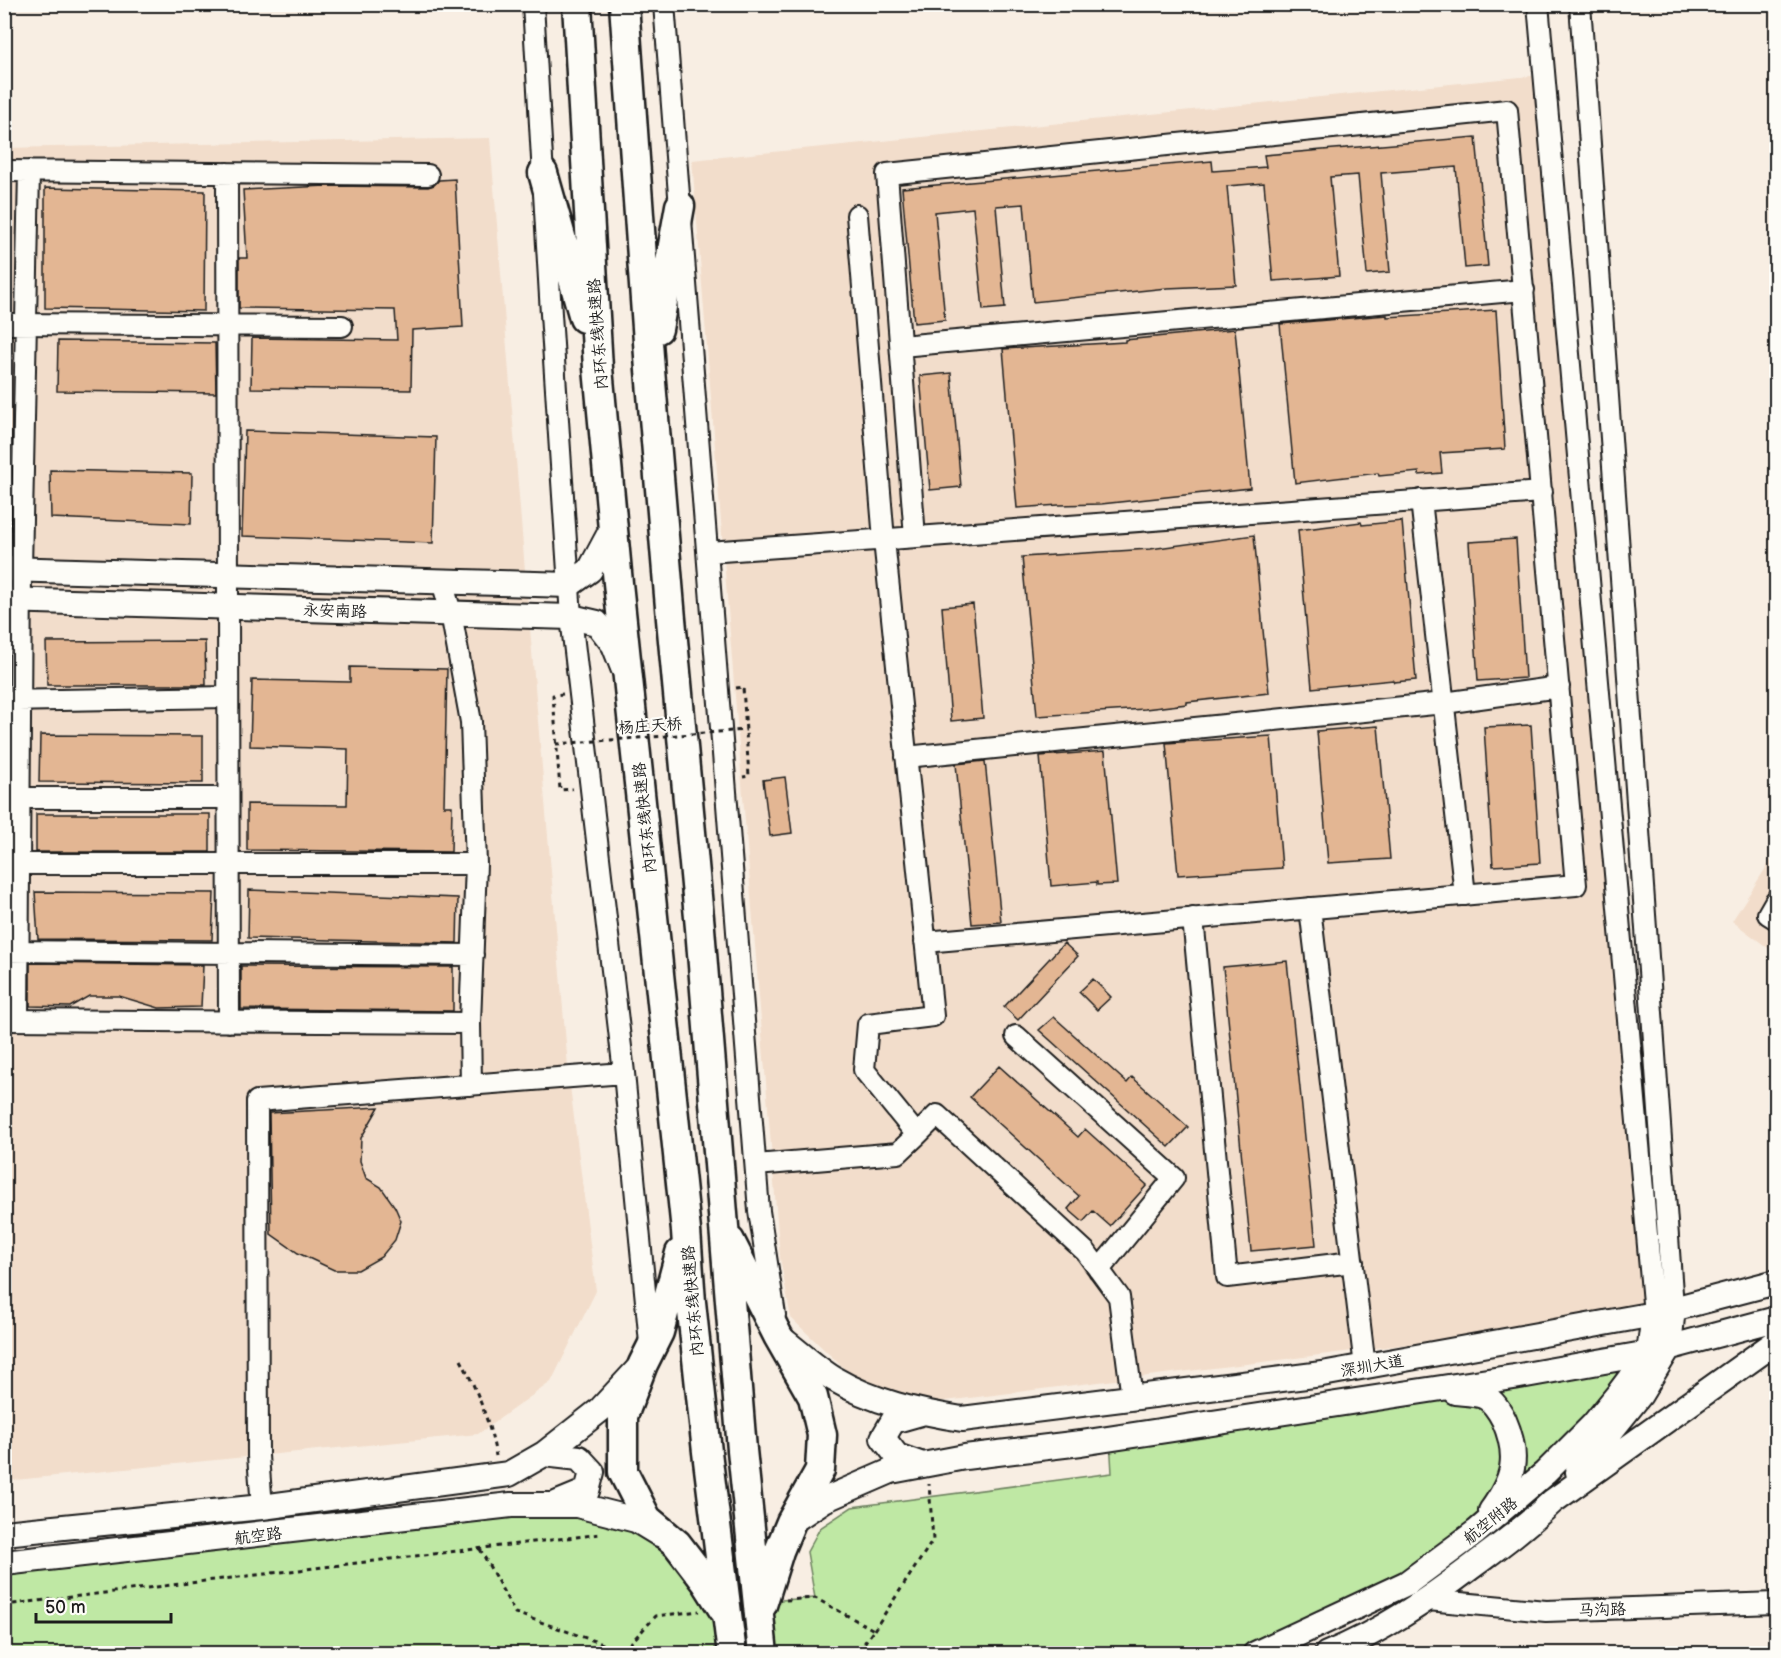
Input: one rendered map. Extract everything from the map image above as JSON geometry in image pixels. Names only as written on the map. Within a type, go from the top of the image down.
[{"type":"highway","name":"内环东线快速路","points":[[577,4],[598,368],[686,1231],[694,1337],[728,1628]]},
{"type":"highway","points":[[624,4],[650,370],[742,1450],[761,1614],[763,1653]]},
{"type":"highway","points":[[543,173],[598,368]]},
{"type":"highway","points":[[650,370],[680,206]]},
{"type":"highway","points":[[686,1231],[659,1332],[623,1416],[622,1472],[647,1519],[677,1544],[706,1582],[728,1628]]},
{"type":"highway","points":[[725,1231],[778,1336],[813,1397],[822,1435],[820,1470],[791,1522],[779,1551],[761,1614]]},
{"type":"main road","points":[[569,585],[590,570],[613,526]]},
{"type":"main road","name":"永安南路","points":[[13,569],[569,585]]},
{"type":"main road","name":"永安南路","points":[[13,600],[571,617],[597,623],[614,645],[630,683]]},
{"type":"main road","name":"深圳大道","points":[[778,1336],[833,1379],[877,1399],[921,1413],[963,1419],[1365,1367],[1663,1310],[1776,1282]]},
{"type":"main road","name":"航空附路","points":[[1553,1502],[1640,1395],[1659,1350],[1663,1310]]},
{"type":"main road","name":"深圳大道","points":[[791,1522],[833,1496],[891,1471],[965,1456],[1091,1441],[1515,1377],[1659,1350],[1776,1319]]},
{"type":"main road","name":"航空附路","points":[[1327,1653],[1359,1640],[1428,1599],[1529,1524],[1553,1502],[1776,1342]]},
{"type":"main road","name":"航空附路","points":[[1255,1653],[1407,1582],[1476,1533],[1545,1473],[1593,1425],[1659,1350]]},
{"type":"main road","points":[[504,1475],[544,1454],[600,1410],[647,1357]]},
{"type":"main road","points":[[1432,1389],[1484,1396],[1500,1412],[1512,1438],[1515,1461],[1504,1493],[1476,1533]]},
{"type":"main road","points":[[921,1413],[893,1421],[883,1438],[897,1456],[926,1464]]},
{"type":"main road","points":[[544,1454],[579,1458],[592,1473],[586,1491],[553,1505]]},
{"type":"main road","name":"航空路","points":[[4,1533],[262,1506],[504,1475]]},
{"type":"main road","name":"航空路","points":[[4,1563],[511,1505],[577,1505],[636,1520],[677,1544]]},
{"type":"main road","points":[[4,1577],[33,1561]]},
{"type":"street","points":[[534,4],[571,617],[624,1073],[647,1357]]},
{"type":"street","points":[[664,4],[759,1211],[778,1336]]},
{"type":"street","points":[[1538,4],[1663,1310]]},
{"type":"street","points":[[1580,4],[1663,1310]]},
{"type":"street","points":[[915,537],[887,174],[1508,110],[1576,885],[925,942]]},
{"type":"street","points":[[4,171],[428,175]]},
{"type":"street","points":[[29,171],[26,324],[13,569],[11,1020],[470,1023]]},
{"type":"street","points":[[227,173],[226,575],[229,1022]]},
{"type":"street","points":[[857,215],[884,540],[933,1016],[868,1024],[864,1070],[917,1135]]},
{"type":"street","points":[[901,346],[1524,290]]},
{"type":"street","points":[[4,324],[342,326]]},
{"type":"street","points":[[708,552],[1542,492]]},
{"type":"street","points":[[1421,500],[1465,895]]},
{"type":"street","points":[[442,581],[451,613],[471,722],[476,864],[470,1023],[471,1085]]},
{"type":"street","points":[[906,757],[1444,703],[1559,687]]},
{"type":"street","points":[[12,701],[227,697]]},
{"type":"street","points":[[12,798],[228,798]]},
{"type":"street","points":[[12,864],[476,864]]},
{"type":"street","points":[[1776,900],[1768,914],[1776,919]]},
{"type":"street","points":[[1310,908],[1365,1367]]},
{"type":"street","points":[[1194,918],[1227,1277],[1353,1262]]},
{"type":"street","points":[[11,951],[472,955]]},
{"type":"street","points":[[1016,1036],[1174,1178],[1099,1270]]},
{"type":"street","points":[[262,1506],[258,1456],[258,1101],[624,1073]]},
{"type":"street","points":[[756,1165],[898,1153],[937,1115],[1086,1252],[1119,1297],[1132,1398]]},
{"type":"street","name":"马沟路","points":[[1428,1599],[1546,1611],[1776,1603]]},
{"type":"path","points":[[743,687],[749,776]]},
{"type":"path","points":[[553,695],[560,790]]},
{"type":"path","name":"杨庄天桥","points":[[556,744],[746,730]]},
{"type":"path","points":[[461,1360],[477,1389],[504,1475]]},
{"type":"path","points":[[866,1653],[865,1642],[933,1540],[926,1464]]},
{"type":"path","points":[[4,1605],[604,1534]]},
{"type":"path","points":[[480,1549],[515,1613],[623,1652],[656,1616],[728,1628]]},
{"type":"path","points":[[761,1614],[815,1598],[874,1629]]},
{"type":"shaded area","points":[[1541,75],[1654,1314],[912,1405],[852,1376],[791,1318],[780,1258],[692,160]]},
{"type":"shaded area","points":[[490,138],[569,1078],[596,1291],[551,1382],[478,1434],[5,1481],[4,148]]},
{"type":"shaded area","points":[[1776,852],[1776,954],[1732,921]]},
{"type":"green space","points":[[1649,1353],[1476,1533],[1255,1653],[5,1654],[5,1563],[511,1505],[636,1520],[722,1609],[763,1601],[815,1598],[807,1552],[820,1528],[852,1507],[1112,1473],[1110,1438]]},
{"type":"building","points":[[1476,137],[1488,266],[1465,268],[1456,167],[1381,173],[1390,272],[1367,274],[1358,175],[1330,177],[1339,276],[1316,278],[1273,281],[1264,183],[1227,186],[1236,285],[1167,288],[1033,302],[1024,204],[996,206],[1005,308],[983,310],[973,208],[935,212],[945,320],[914,323],[902,188],[1212,161],[1213,171],[1266,167],[1264,155]]},
{"type":"building","points":[[455,179],[463,327],[412,330],[411,390],[251,388],[252,338],[397,340],[395,310],[239,308],[239,258],[247,258],[243,190],[326,186],[428,187],[439,180]]},
{"type":"building","points":[[45,188],[205,191],[204,311],[45,308]]},
{"type":"building","points":[[1496,310],[1505,449],[1440,453],[1442,473],[1419,475],[1419,472],[1379,476],[1378,473],[1295,483],[1280,324],[1387,315],[1387,317]]},
{"type":"building","points":[[1235,329],[1250,488],[1101,504],[1017,508],[1003,349],[1125,342],[1125,340]]},
{"type":"building","points":[[58,341],[215,343],[216,393],[57,391]]},
{"type":"building","points":[[951,373],[961,487],[930,490],[920,376]]},
{"type":"building","points":[[245,431],[436,437],[433,543],[242,536]]},
{"type":"building","points":[[50,470],[192,473],[191,524],[51,518]]},
{"type":"building","points":[[1402,521],[1416,680],[1312,688],[1298,530],[1361,522],[1362,525]]},
{"type":"building","points":[[1254,535],[1269,693],[1145,709],[1037,716],[1022,557],[1150,549]]},
{"type":"building","points":[[1516,539],[1525,678],[1478,681],[1469,542]]},
{"type":"building","points":[[973,604],[983,718],[951,721],[942,607]]},
{"type":"building","points":[[205,641],[206,685],[47,685],[46,642]]},
{"type":"building","points":[[350,667],[447,669],[444,806],[452,806],[451,852],[247,850],[247,804],[347,805],[348,749],[250,746],[252,680],[350,682]]},
{"type":"building","points":[[1531,725],[1540,863],[1493,866],[1484,727]]},
{"type":"building","points":[[1378,726],[1390,859],[1328,863],[1317,731]]},
{"type":"building","points":[[40,735],[203,736],[203,783],[39,782]]},
{"type":"building","points":[[1271,736],[1282,868],[1178,875],[1166,743]]},
{"type":"building","points":[[1105,751],[1117,884],[1097,885],[1097,882],[1051,886],[1040,756]]},
{"type":"building","points":[[985,761],[1001,922],[972,924],[956,764]]},
{"type":"building","points":[[785,777],[792,833],[770,836],[763,780]]},
{"type":"building","points":[[36,814],[210,814],[210,852],[36,852]]},
{"type":"building","points":[[249,890],[458,898],[457,943],[248,938]]},
{"type":"building","points":[[35,892],[214,893],[212,940],[38,939]]},
{"type":"building","points":[[1064,943],[1078,956],[1018,1020],[1004,1007]]},
{"type":"building","points":[[1287,961],[1316,1245],[1251,1251],[1223,967]]},
{"type":"building","points":[[30,963],[203,965],[201,1007],[159,1008],[119,996],[89,996],[70,1007],[30,1006]]},
{"type":"building","points":[[241,966],[453,967],[453,1011],[241,1009]]},
{"type":"building","points":[[1093,979],[1111,997],[1097,1010],[1079,992]]},
{"type":"building","points":[[1054,1017],[1127,1083],[1132,1077],[1188,1127],[1169,1147],[1039,1030]]},
{"type":"building","points":[[999,1066],[1078,1137],[1085,1129],[1147,1185],[1110,1226],[1093,1211],[1083,1222],[1068,1209],[1079,1196],[970,1097]]},
{"type":"building","points":[[379,1107],[361,1138],[360,1161],[366,1178],[381,1187],[395,1207],[401,1221],[395,1240],[381,1257],[358,1270],[334,1270],[298,1253],[271,1234],[269,1113]]}]
